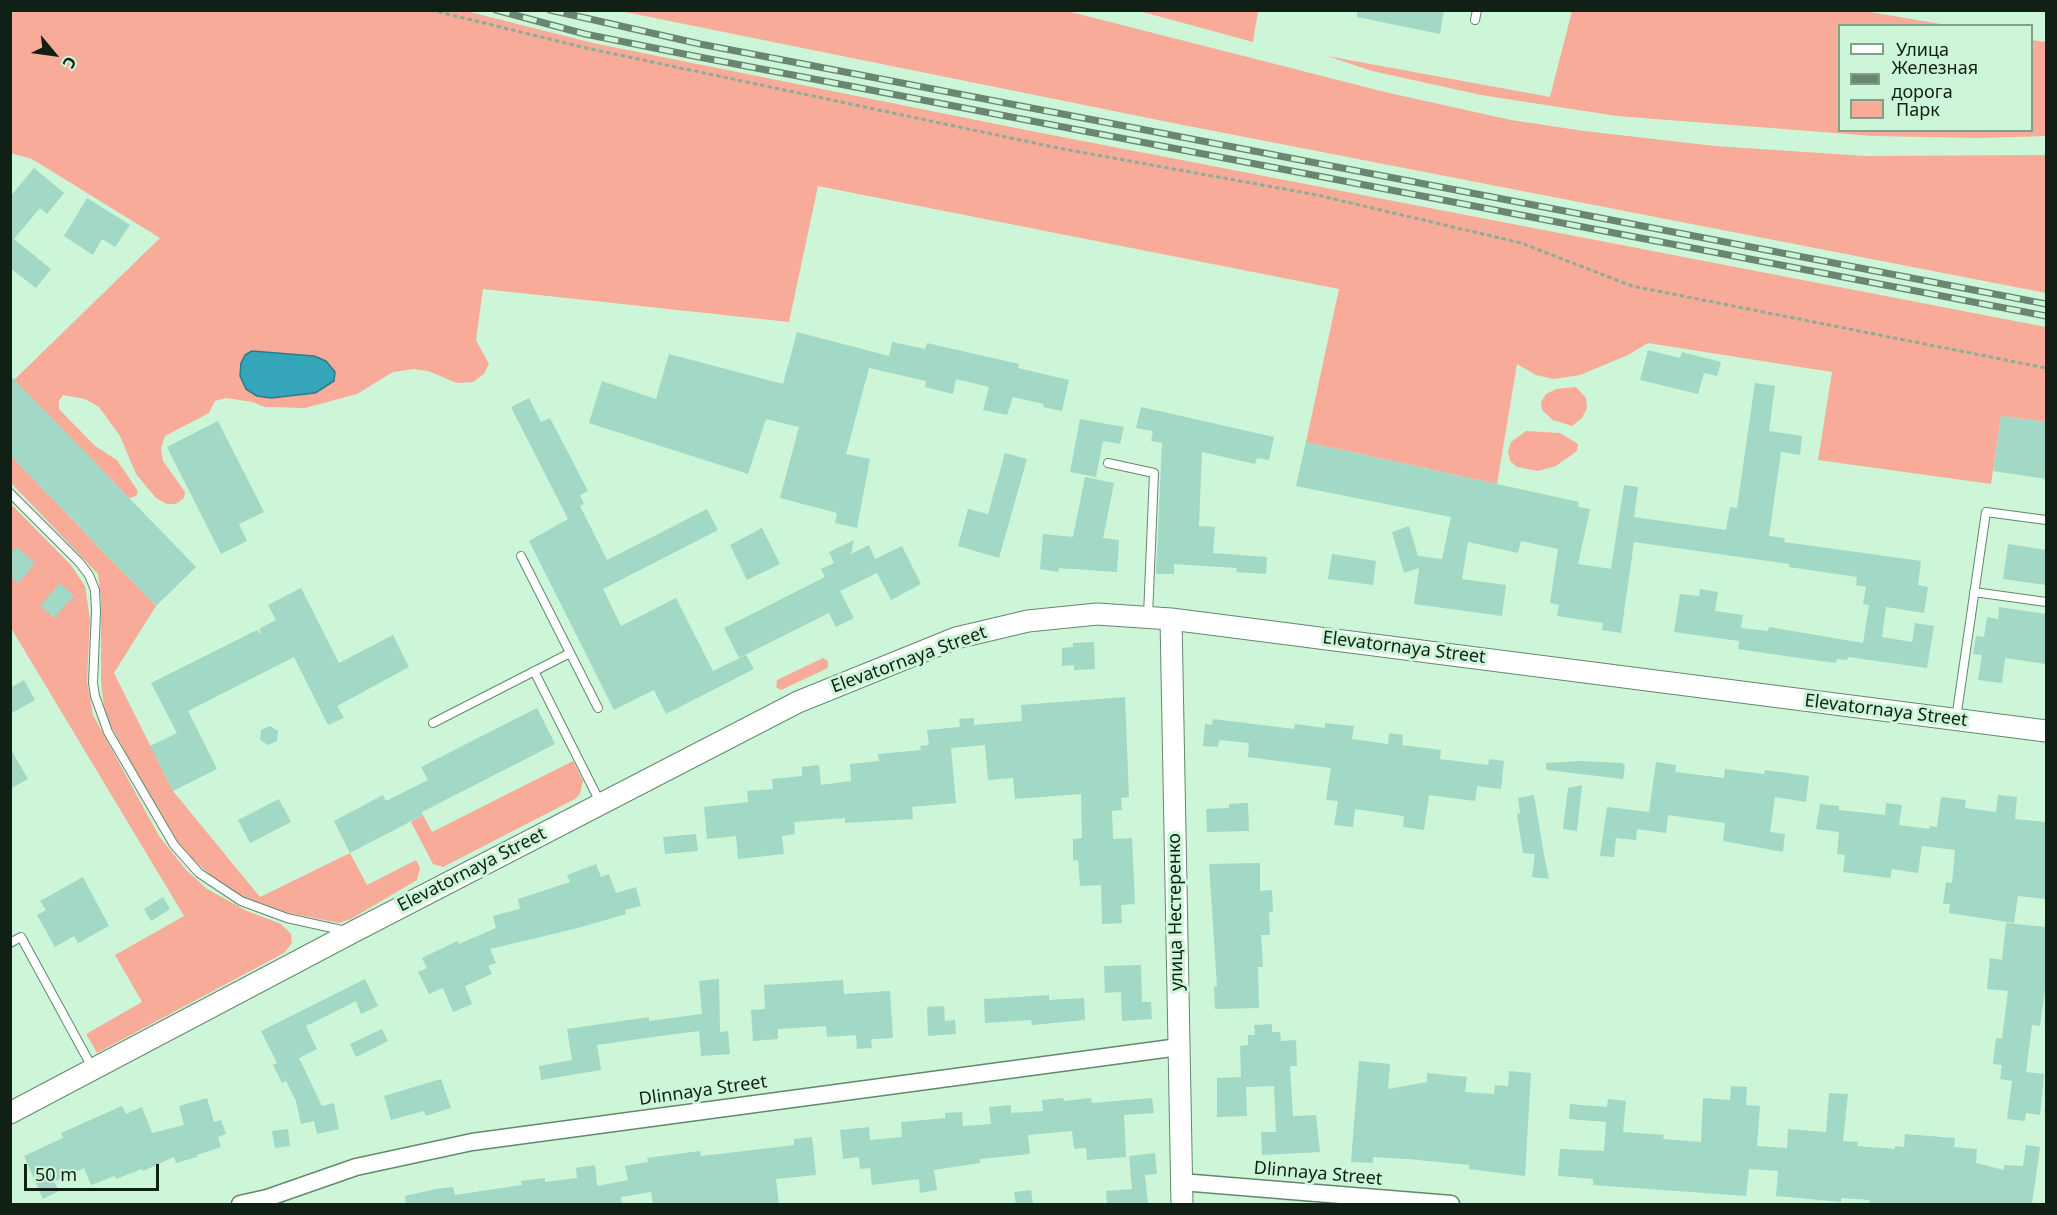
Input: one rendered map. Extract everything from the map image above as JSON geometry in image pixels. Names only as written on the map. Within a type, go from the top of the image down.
[{"type":"street","name":"Elevatornaya Street","points":[[10,1113],[353,932],[798,702],[956,638],[1051,618],[1097,614],[1148,616],[2046,732]]},
{"type":"street","name":"улица Нестеренко","points":[[1171,619],[1182,1204]]},
{"type":"street","name":"Dlinnaya Street","points":[[240,1204],[267,1198],[356,1167],[472,1142],[1179,1047]]},
{"type":"street","name":"Dlinnaya Street","points":[[1181,1182],[1451,1204]]},
{"type":"lane","points":[[1475,20],[1477,10]]},
{"type":"lane","points":[[1108,463],[1154,473],[1148,616]]},
{"type":"lane","points":[[10,493],[79,562],[89,575],[95,590],[93,683],[96,696],[108,732],[164,831],[179,852],[212,883],[241,901],[287,918],[353,932]]},
{"type":"lane","points":[[1956,720],[1986,512],[2046,520]]},
{"type":"lane","points":[[521,556],[598,708]]},
{"type":"lane","points":[[1974,592],[2046,602]]},
{"type":"lane","points":[[433,723],[570,653]]},
{"type":"lane","points":[[534,671],[601,804]]},
{"type":"lane","points":[[10,943],[21,937],[93,1069]]},
{"type":"path","points":[[431,10],[586,48],[1046,146],[1317,195],[1521,243],[1632,286],[1924,346],[2046,368]]},
{"type":"green space","points":[[1858,10],[1941,24],[1838,24],[1838,132],[2033,132],[2033,40],[2046,42],[2046,136],[1980,138],[1873,136],[1617,116],[1481,95],[1372,71],[1327,56],[1550,97],[1572,11]]},
{"type":"green space","points":[[11,11],[466,11],[593,43],[1026,130],[2046,327],[2046,422],[2001,416],[1991,484],[1818,460],[1832,372],[1648,343],[1628,355],[1580,375],[1554,379],[1536,375],[1517,364],[1497,484],[1306,442],[1339,289],[818,186],[789,322],[483,289],[476,340],[489,364],[484,374],[473,382],[457,383],[428,371],[414,369],[393,372],[357,394],[305,408],[265,407],[252,402],[226,398],[215,401],[209,413],[165,436],[161,448],[163,461],[185,492],[184,498],[176,504],[167,504],[156,498],[136,474],[120,436],[99,407],[85,399],[63,395],[59,401],[59,409],[95,446],[117,460],[138,491],[136,496],[129,498],[14,380],[160,238],[32,159],[11,153]]},
{"type":"green space","points":[[620,11],[1067,11],[1385,92],[1511,120],[1584,131],[1715,146],[1866,156],[2046,155],[2046,293],[1173,123]]},
{"type":"green space","points":[[1139,11],[1258,11],[1253,42]]},
{"type":"green space","points":[[1576,387],[1586,398],[1587,408],[1582,418],[1572,426],[1553,420],[1542,410],[1541,402],[1546,394],[1556,389]]},
{"type":"green space","points":[[1526,431],[1560,433],[1578,444],[1577,451],[1556,466],[1538,471],[1517,467],[1510,461],[1508,452],[1511,442]]},
{"type":"green space","points":[[10,455],[156,606],[114,673],[173,791],[260,897],[350,853],[367,885],[416,860],[420,868],[417,880],[351,919],[339,923],[274,910],[246,899],[223,885],[194,861],[181,847],[143,785],[111,726],[104,708],[101,682],[101,599],[98,574],[11,483]]},
{"type":"green space","points":[[11,504],[71,565],[85,586],[90,619],[87,682],[93,715],[159,836],[186,870],[207,889],[247,911],[281,924],[291,934],[292,943],[284,953],[97,1053],[86,1034],[142,1002],[115,955],[184,916],[11,628]]},
{"type":"green space","points":[[823,658],[828,661],[828,668],[781,690],[776,687],[777,680]]},
{"type":"green space","points":[[573,761],[583,781],[580,794],[575,799],[443,867],[433,864],[411,822],[423,815],[432,832]]},
{"type":"water","points":[[252,351],[314,356],[326,361],[335,372],[334,381],[315,393],[271,398],[257,396],[246,389],[240,376],[241,363],[245,355]]},
{"type":"building","points":[[1357,10],[1444,10],[1440,34],[1357,17]]},
{"type":"building","points":[[34,168],[64,193],[47,214],[40,208],[14,239],[51,269],[36,288],[10,268],[10,197]]},
{"type":"building","points":[[87,198],[130,225],[115,247],[102,239],[93,255],[64,236]]},
{"type":"building","points":[[797,332],[889,356],[892,342],[925,349],[927,343],[1019,364],[1018,368],[1069,380],[1062,411],[1013,397],[1007,415],[983,410],[989,387],[956,379],[953,394],[925,387],[926,381],[869,368],[846,454],[870,459],[857,528],[835,523],[837,513],[780,498],[799,427],[766,419],[748,474],[589,423],[602,381],[656,399],[669,354],[783,384]]},
{"type":"building","points":[[1648,350],[1680,358],[1682,352],[1721,362],[1717,376],[1704,373],[1698,394],[1640,380]]},
{"type":"building","points":[[10,375],[196,567],[156,606],[10,455]]},
{"type":"building","points":[[1755,383],[1775,386],[1769,431],[1802,436],[1800,455],[1781,452],[1769,536],[1785,538],[1784,542],[1921,561],[1918,585],[1928,587],[1924,613],[1886,607],[1882,637],[1912,642],[1915,623],[1934,626],[1927,668],[1848,657],[1847,660],[1837,659],[1836,663],[1799,658],[1738,649],[1739,641],[1674,632],[1680,594],[1699,596],[1700,589],[1718,592],[1715,611],[1743,615],[1741,628],[1768,631],[1769,627],[1863,643],[1869,605],[1863,604],[1866,587],[1856,585],[1857,577],[1789,567],[1789,564],[1634,542],[1621,633],[1602,630],[1603,623],[1557,616],[1559,605],[1550,603],[1558,549],[1521,541],[1518,553],[1468,542],[1462,579],[1506,585],[1502,616],[1414,604],[1419,568],[1404,573],[1392,532],[1409,526],[1418,556],[1442,559],[1451,517],[1296,486],[1306,442],[1579,502],[1578,507],[1590,509],[1578,564],[1611,569],[1624,485],[1638,487],[1634,517],[1726,530],[1730,507],[1737,508]]},
{"type":"building","points":[[529,398],[541,422],[550,418],[588,491],[580,495],[584,504],[580,506],[607,560],[707,509],[718,530],[603,589],[621,626],[676,598],[713,671],[746,655],[754,669],[666,714],[654,690],[614,710],[529,541],[568,519],[511,407]]},
{"type":"building","points":[[1141,407],[1274,437],[1269,460],[1257,458],[1255,464],[1202,452],[1199,526],[1215,527],[1213,553],[1267,557],[1266,574],[1236,572],[1237,568],[1174,564],[1174,574],[1156,574],[1162,443],[1151,441],[1153,431],[1136,428]]},
{"type":"building","points":[[2001,416],[2046,422],[2046,479],[1993,471]]},
{"type":"building","points":[[1080,419],[1124,427],[1120,444],[1103,441],[1096,477],[1070,472]]},
{"type":"building","points":[[218,421],[264,512],[239,524],[247,541],[221,554],[167,447]]},
{"type":"building","points":[[1005,453],[1027,459],[999,558],[958,546],[968,509],[988,514]]},
{"type":"building","points":[[1085,477],[1114,483],[1103,538],[1119,540],[1117,572],[1059,568],[1058,572],[1040,569],[1043,534],[1073,537]]},
{"type":"building","points":[[762,528],[780,564],[747,580],[730,545]]},
{"type":"building","points":[[854,540],[851,554],[869,545],[875,559],[902,546],[921,584],[891,600],[877,573],[840,591],[854,618],[836,627],[829,613],[739,658],[724,628],[825,577],[821,569],[834,563],[829,552]]},
{"type":"building","points":[[2008,544],[2046,550],[2046,585],[2003,579]]},
{"type":"building","points":[[17,547],[35,563],[19,583],[10,576],[10,554]]},
{"type":"building","points":[[1332,554],[1376,561],[1373,585],[1328,579]]},
{"type":"building","points":[[60,583],[74,596],[54,618],[40,606]]},
{"type":"building","points":[[301,588],[339,663],[393,635],[409,667],[337,706],[344,718],[328,725],[294,657],[188,711],[217,769],[173,791],[150,746],[177,733],[151,683],[257,630],[262,635],[259,629],[276,620],[268,605]]},
{"type":"building","points":[[1999,607],[2046,614],[2046,664],[2005,658],[2002,683],[1978,680],[1982,655],[1973,654],[1976,636],[1984,637],[1987,617],[1998,619]]},
{"type":"building","points":[[1094,642],[1095,669],[1074,670],[1074,665],[1062,666],[1062,648],[1073,647],[1073,643]]},
{"type":"building","points":[[24,680],[35,700],[10,714],[10,688]]},
{"type":"building","points":[[1125,697],[1129,797],[1121,798],[1122,810],[1112,811],[1113,839],[1132,838],[1135,904],[1121,905],[1122,923],[1102,924],[1101,885],[1080,886],[1078,860],[1073,861],[1073,839],[1082,838],[1081,794],[1015,799],[1013,778],[988,780],[985,745],[951,748],[956,803],[912,807],[913,819],[845,823],[845,818],[794,822],[795,834],[782,836],[784,854],[738,859],[736,836],[707,839],[704,807],[748,802],[747,791],[773,789],[772,779],[802,776],[802,767],[819,765],[821,785],[851,781],[850,764],[879,761],[878,754],[921,750],[920,746],[929,745],[927,730],[960,727],[959,719],[974,718],[974,725],[1022,721],[1021,705]]},
{"type":"building","points":[[537,708],[555,744],[422,812],[423,815],[350,853],[334,821],[383,795],[386,801],[428,780],[421,767]]},
{"type":"building","points":[[1213,719],[1294,729],[1295,724],[1325,728],[1325,723],[1354,726],[1352,739],[1388,744],[1389,733],[1403,735],[1402,745],[1441,750],[1440,759],[1488,765],[1489,759],[1504,761],[1501,789],[1477,786],[1475,801],[1429,795],[1424,830],[1403,827],[1404,816],[1355,809],[1353,827],[1334,825],[1338,801],[1326,800],[1331,768],[1248,757],[1249,743],[1219,740],[1218,747],[1203,746],[1205,724],[1212,725]]},
{"type":"building","points":[[270,726],[278,731],[277,741],[268,745],[260,740],[261,730]]},
{"type":"building","points":[[10,748],[28,779],[10,789]]},
{"type":"building","points":[[1581,761],[1622,763],[1625,766],[1623,779],[1546,770],[1546,763]]},
{"type":"building","points":[[1656,762],[1676,765],[1675,772],[1724,778],[1725,769],[1764,774],[1765,770],[1809,776],[1806,802],[1775,797],[1770,832],[1785,834],[1783,852],[1723,841],[1725,823],[1668,815],[1666,833],[1637,829],[1636,840],[1616,838],[1614,857],[1600,856],[1607,807],[1649,812]]},
{"type":"building","points":[[1582,785],[1577,831],[1563,829],[1568,788]]},
{"type":"building","points":[[1534,795],[1549,879],[1532,877],[1535,854],[1523,853],[1517,814],[1520,813],[1518,798]]},
{"type":"building","points":[[1998,795],[2017,797],[2015,819],[2046,822],[2046,899],[2018,896],[2014,923],[1949,913],[1950,904],[1943,904],[1946,882],[1952,883],[1955,850],[1922,846],[1918,873],[1892,869],[1890,878],[1843,872],[1845,855],[1837,854],[1839,832],[1816,829],[1820,804],[1839,806],[1839,810],[1885,815],[1886,803],[1902,805],[1899,825],[1929,829],[1930,826],[1937,827],[1941,797],[1966,800],[1965,808],[1996,812]]},
{"type":"building","points":[[279,799],[291,822],[250,843],[238,820]]},
{"type":"building","points":[[1248,803],[1249,831],[1207,832],[1206,809],[1229,808],[1229,804]]},
{"type":"building","points":[[696,834],[698,851],[665,854],[663,837]]},
{"type":"building","points":[[1260,863],[1260,891],[1272,890],[1273,912],[1269,912],[1270,935],[1261,935],[1263,967],[1258,967],[1259,1008],[1215,1009],[1214,987],[1217,986],[1209,864]]},
{"type":"building","points":[[596,864],[601,877],[609,874],[616,893],[636,887],[641,906],[625,910],[626,914],[578,928],[490,949],[496,963],[488,966],[492,974],[465,986],[472,1004],[458,1010],[453,1012],[443,988],[429,994],[418,972],[427,968],[422,958],[457,941],[459,944],[496,928],[493,916],[520,909],[518,899],[570,882],[567,875]]},
{"type":"building","points":[[83,877],[109,926],[78,943],[74,936],[55,947],[37,915],[46,910],[40,901]]},
{"type":"building","points":[[163,897],[170,909],[151,921],[144,909]]},
{"type":"building","points":[[2006,923],[2046,927],[2046,982],[2040,1026],[2032,1025],[2026,1072],[2044,1074],[2040,1115],[2026,1113],[2025,1121],[2007,1119],[2012,1081],[2000,1079],[2002,1065],[1993,1064],[1996,1038],[2002,1039],[2008,991],[1987,989],[1990,958],[2002,960]]},
{"type":"building","points":[[1141,965],[1142,1002],[1151,1002],[1152,1019],[1122,1021],[1121,992],[1105,993],[1104,966]]},
{"type":"building","points":[[365,979],[378,1006],[361,1014],[356,1001],[306,1026],[317,1049],[299,1058],[322,1106],[334,1103],[339,1129],[317,1134],[314,1121],[301,1124],[296,1101],[286,1081],[282,1083],[273,1065],[277,1063],[261,1031]]},
{"type":"building","points":[[719,979],[720,1032],[728,1031],[730,1054],[701,1056],[699,1031],[653,1037],[597,1045],[601,1070],[541,1080],[539,1066],[572,1060],[567,1029],[649,1017],[649,1021],[702,1014],[699,981]]},
{"type":"building","points":[[843,980],[844,994],[890,991],[893,1038],[871,1039],[872,1048],[857,1049],[856,1035],[827,1037],[826,1026],[778,1029],[778,1039],[753,1041],[751,1010],[765,1009],[764,985]]},
{"type":"building","points":[[1049,995],[1049,1000],[1084,998],[1085,1020],[1032,1025],[1031,1020],[985,1023],[984,999]]},
{"type":"building","points":[[944,1006],[945,1021],[955,1020],[956,1034],[928,1036],[927,1007]]},
{"type":"building","points":[[1272,1024],[1272,1032],[1280,1032],[1281,1041],[1296,1040],[1297,1066],[1290,1066],[1293,1116],[1316,1115],[1320,1152],[1262,1155],[1261,1132],[1276,1132],[1274,1086],[1246,1087],[1247,1116],[1217,1117],[1217,1078],[1241,1077],[1240,1046],[1248,1045],[1248,1035],[1255,1035],[1254,1025]]},
{"type":"building","points":[[382,1029],[388,1041],[356,1057],[350,1044]]},
{"type":"building","points":[[1359,1061],[1390,1064],[1388,1089],[1427,1082],[1427,1073],[1467,1077],[1465,1092],[1494,1094],[1495,1085],[1508,1086],[1509,1071],[1531,1073],[1525,1176],[1469,1169],[1469,1165],[1408,1159],[1373,1157],[1373,1163],[1351,1162]]},
{"type":"building","points":[[441,1079],[451,1108],[426,1116],[424,1111],[391,1120],[384,1096]]},
{"type":"building","points":[[1731,1086],[1747,1087],[1746,1105],[1760,1106],[1757,1146],[1787,1148],[1788,1129],[1826,1132],[1829,1093],[1848,1094],[1843,1141],[1858,1142],[1857,1146],[1895,1149],[1895,1146],[1904,1147],[1905,1134],[1955,1138],[1954,1147],[1977,1149],[1976,1163],[2004,1170],[2004,1165],[2023,1166],[2026,1145],[2040,1147],[2032,1204],[1869,1204],[1870,1200],[1841,1198],[1841,1202],[1776,1196],[1778,1171],[1749,1169],[1746,1196],[1593,1185],[1593,1179],[1558,1176],[1560,1149],[1604,1151],[1606,1122],[1569,1119],[1570,1104],[1607,1107],[1608,1099],[1626,1101],[1623,1132],[1664,1135],[1663,1139],[1701,1142],[1703,1098],[1730,1100]]},
{"type":"building","points":[[207,1098],[214,1122],[221,1120],[226,1134],[218,1137],[221,1147],[176,1163],[174,1157],[143,1171],[142,1169],[116,1179],[115,1176],[91,1185],[84,1168],[54,1182],[59,1191],[43,1199],[24,1156],[63,1138],[61,1133],[122,1106],[126,1114],[142,1107],[152,1133],[184,1125],[179,1106]]},
{"type":"building","points":[[1063,1098],[1064,1101],[1091,1098],[1092,1103],[1152,1098],[1154,1113],[1124,1115],[1126,1157],[1087,1160],[1086,1148],[1074,1149],[1072,1131],[1028,1135],[1030,1154],[980,1159],[980,1163],[934,1170],[937,1190],[920,1193],[919,1179],[872,1185],[870,1168],[860,1169],[859,1157],[843,1159],[840,1130],[869,1127],[870,1140],[902,1137],[901,1122],[945,1118],[945,1113],[962,1112],[963,1126],[991,1124],[989,1107],[1011,1105],[1011,1113],[1043,1111],[1042,1100]]},
{"type":"building","points":[[288,1129],[290,1146],[275,1148],[272,1131]]},
{"type":"building","points":[[812,1137],[816,1175],[776,1179],[779,1204],[653,1204],[651,1192],[621,1197],[622,1204],[406,1204],[405,1196],[436,1189],[453,1187],[455,1195],[522,1185],[521,1181],[545,1178],[545,1182],[577,1178],[576,1168],[595,1165],[597,1186],[628,1180],[625,1166],[648,1162],[647,1158],[700,1151],[701,1156],[794,1145],[794,1139]]},
{"type":"building","points":[[1155,1153],[1157,1174],[1145,1175],[1148,1204],[1107,1204],[1106,1191],[1132,1189],[1129,1156]]},
{"type":"building","points":[[1031,1190],[1033,1204],[1016,1204],[1014,1192]]},
{"type":"railway","points":[[496,10],[585,34],[699,57],[2046,316]]},
{"type":"railway","points":[[550,10],[700,44],[2046,304]]}]
